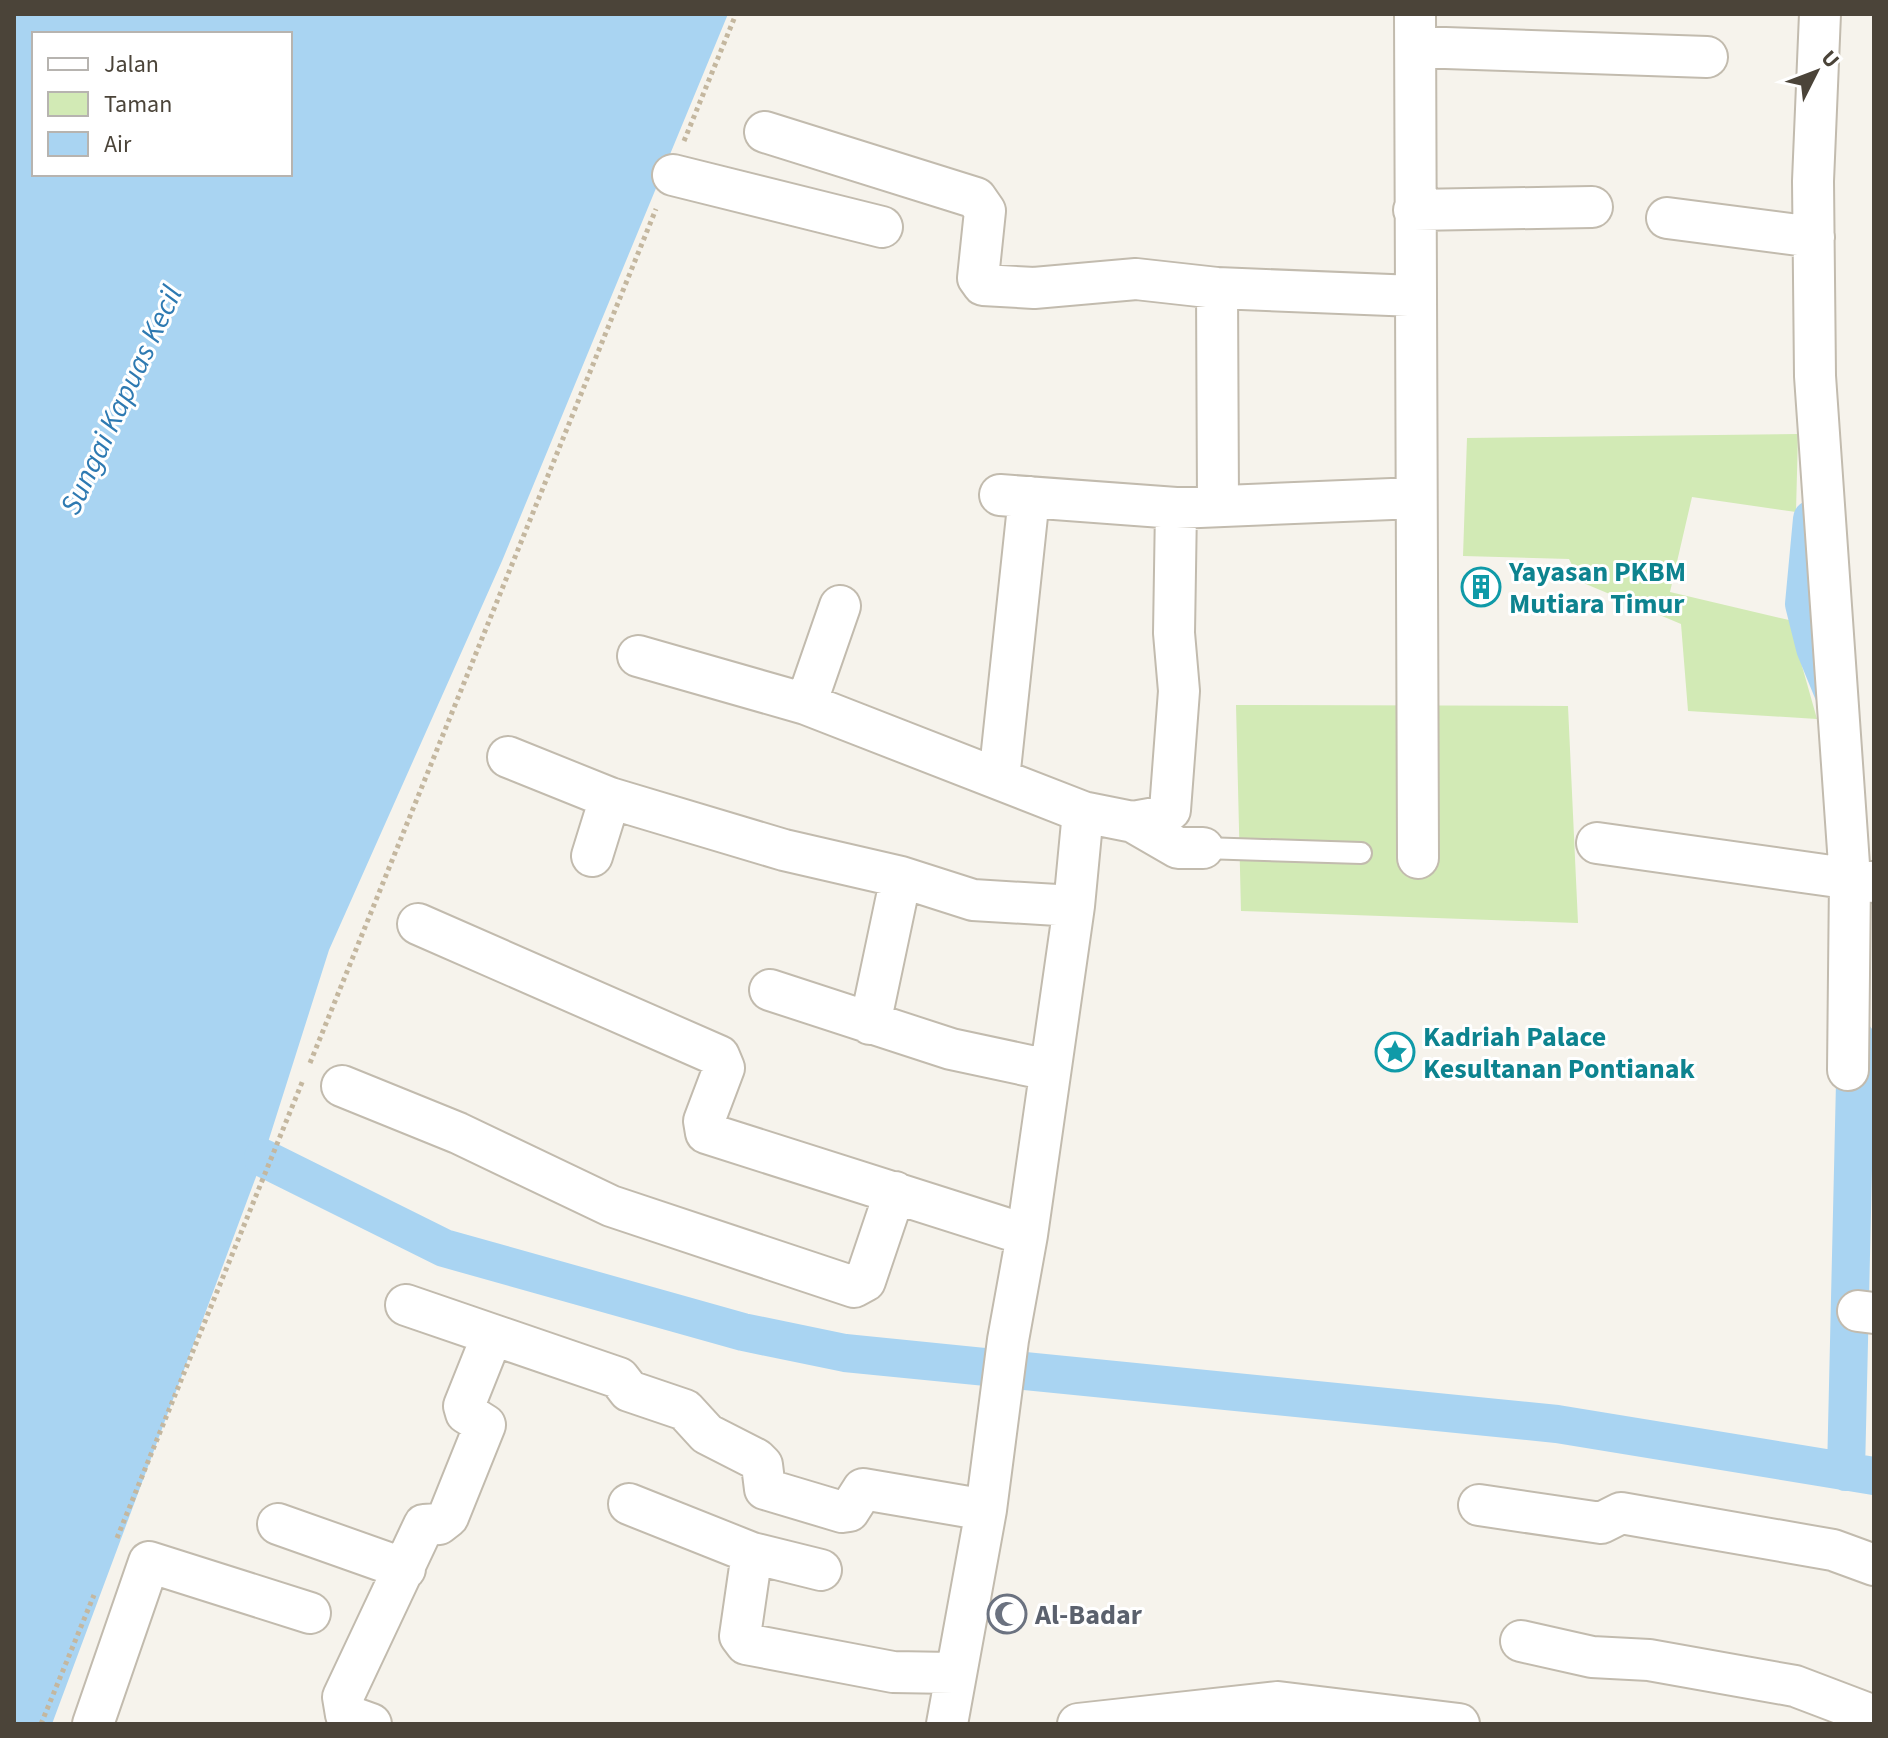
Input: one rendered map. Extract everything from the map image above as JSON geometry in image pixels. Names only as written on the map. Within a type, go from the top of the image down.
[{"type":"street","points":[[1820,14],[1814,237],[1815,376],[1862,881],[1848,1070]]},
{"type":"street","points":[[1418,858],[1414,210],[1416,31],[1707,57]]},
{"type":"street","points":[[765,132],[976,198],[985,211],[978,278],[983,285],[1034,288],[1136,279],[1217,288],[1415,296]]},
{"type":"street","points":[[671,175],[882,227]]},
{"type":"street","points":[[1414,210],[1592,207]]},
{"type":"street","points":[[1667,218],[1814,237]]},
{"type":"street","points":[[1217,288],[1218,505]]},
{"type":"street","points":[[999,779],[1014,496],[1176,508],[1416,498]]},
{"type":"street","points":[[1133,822],[1161,817],[1170,810],[1179,691],[1174,633],[1176,508]]},
{"type":"street","points":[[806,704],[840,606]]},
{"type":"street","points":[[638,656],[806,704],[1083,812],[1133,822],[1178,848],[1203,848]]},
{"type":"street","points":[[508,757],[610,798],[784,850],[901,877],[973,900],[1074,906]]},
{"type":"street","points":[[592,856],[610,798]]},
{"type":"street","points":[[947,1724],[953,1673],[986,1510],[1008,1340],[1027,1235],[1074,906],[1083,812]]},
{"type":"street","points":[[1597,843],[1862,881]]},
{"type":"street","points":[[870,1024],[901,877]]},
{"type":"street","points":[[418,924],[719,1056],[724,1068],[704,1121],[706,1133],[1027,1235]]},
{"type":"street","points":[[770,990],[951,1049],[1049,1070]]},
{"type":"street","points":[[342,1086],[458,1133],[611,1206],[854,1287],[865,1281],[895,1192]]},
{"type":"street","points":[[406,1305],[492,1336],[556,1354],[619,1378],[629,1391],[685,1410],[707,1434],[756,1459],[762,1465],[765,1489],[842,1512],[849,1511],[863,1489],[986,1510]]},
{"type":"street","points":[[371,1724],[346,1715],[343,1697],[405,1569],[420,1530],[448,1517],[485,1425],[466,1413],[464,1406],[492,1336]]},
{"type":"street","points":[[629,1504],[752,1553],[821,1570]]},
{"type":"street","points":[[1479,1505],[1601,1523],[1621,1513],[1833,1550],[1874,1565]]},
{"type":"street","points":[[278,1524],[405,1569]]},
{"type":"street","points":[[752,1553],[740,1636],[746,1644],[893,1672],[953,1673]]},
{"type":"street","points":[[93,1724],[149,1562],[310,1613]]},
{"type":"street","points":[[1521,1641],[1592,1657],[1649,1660],[1795,1686],[1874,1716]]},
{"type":"street","points":[[1078,1724],[1278,1702],[1304,1714],[1459,1724]]},
{"type":"lane","points":[[1203,848],[1361,853]]},
{"type":"path","points":[[113,1547],[736,14]]},
{"type":"path","points":[[41,1724],[95,1591]]},
{"type":"green space","points":[[1798,434],[1796,512],[1692,497],[1670,592],[1789,620],[1817,719],[1688,711],[1681,624],[1581,582],[1569,559],[1463,556],[1467,438]]},
{"type":"green space","points":[[1236,705],[1568,706],[1578,923],[1241,911]]},
{"type":"water","name":"Sungai Kapuas Kecil","points":[[14,14],[728,14],[502,561],[329,950],[263,1158],[52,1724],[14,1724]]},
{"type":"waterway","points":[[1812,519],[1804,604],[1815,648],[1833,692]]},
{"type":"waterway","points":[[1846,1472],[1856,1039]]},
{"type":"waterway","points":[[263,1158],[444,1248],[743,1332],[845,1353],[1557,1424],[1874,1476]]},
{"type":"place","name":"Yayasan PKBM Mutiara Timur","points":[[1481,587]]},
{"type":"place","name":"Kadriah Palace Kesultanan Pontianak","points":[[1395,1052]]},
{"type":"place","name":"Al-Badar","points":[[1007,1614]]}]
